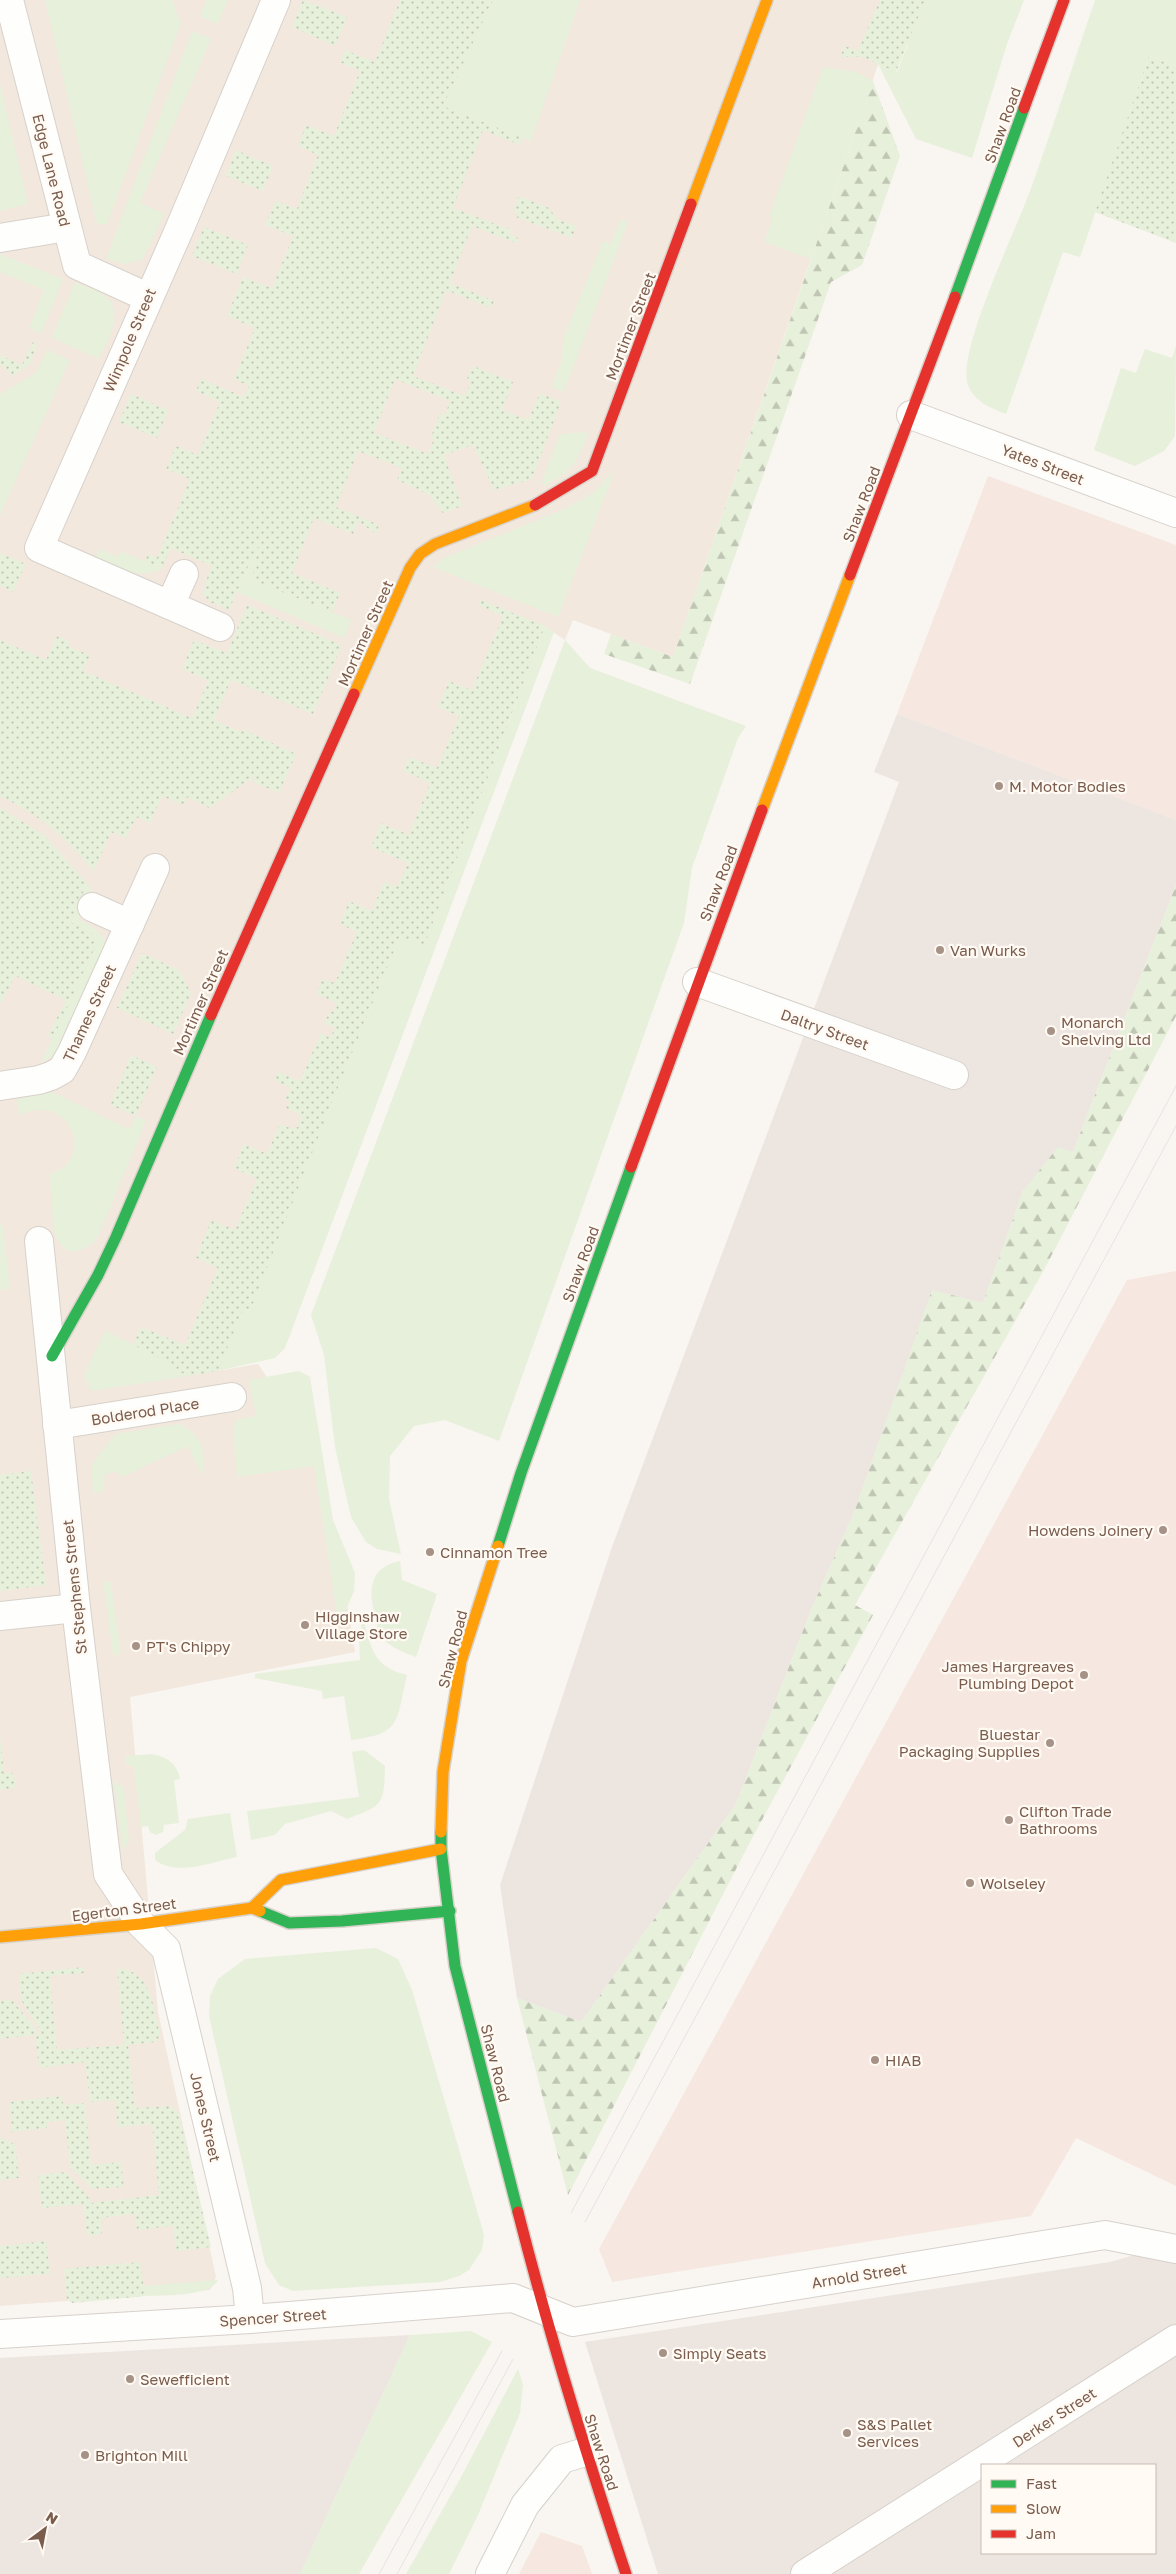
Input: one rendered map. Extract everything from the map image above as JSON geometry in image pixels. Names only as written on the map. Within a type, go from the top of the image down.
[{"type":"main road","name":"Mortimer Street","points":[[52,1356],[98,1275],[116,1237],[220,992],[410,568],[420,554],[434,544],[540,503],[592,471],[767,0]]},
{"type":"main road","name":"Shaw Road","points":[[626,2574],[585,2452],[543,2310],[455,1966],[450,1910],[441,1849],[443,1772],[461,1661],[521,1473],[697,982],[911,415],[1064,0]]},
{"type":"main road","points":[[441,1849],[281,1880],[252,1908],[289,1923],[342,1922],[450,1910]]},
{"type":"main road","name":"Egerton Street","points":[[0,1937],[141,1924],[252,1908]]},
{"type":"street","name":"Edge Lane Road","points":[[9,0],[77,265],[147,297]]},
{"type":"street","name":"Wimpole Street","points":[[220,627],[39,548],[147,297],[179,230],[276,0]]},
{"type":"street","points":[[0,238],[67,227]]},
{"type":"street","name":"Yates Street","points":[[911,415],[1176,513]]},
{"type":"street","points":[[170,605],[184,574]]},
{"type":"street","name":"Thames Street","points":[[0,1086],[39,1080],[62,1070],[72,1052],[155,868]]},
{"type":"street","points":[[92,907],[130,924]]},
{"type":"street","name":"Daltry Street","points":[[697,982],[954,1075]]},
{"type":"street","name":"St Stephens Street","points":[[39,1241],[76,1608],[108,1874],[141,1924]]},
{"type":"street","name":"Bolderod Place","points":[[57,1425],[232,1397]]},
{"type":"street","points":[[0,1616],[76,1608]]},
{"type":"street","name":"Jones Street","points":[[141,1924],[166,1949],[247,2288],[250,2319]]},
{"type":"street","name":"Arnold Street","points":[[543,2310],[572,2322],[1105,2235],[1176,2249]]},
{"type":"street","name":"Spencer Street","points":[[0,2334],[250,2319],[514,2298],[543,2310]]},
{"type":"street","name":"Derker Street","points":[[805,2574],[1176,2339]]},
{"type":"street","points":[[490,2574],[525,2505],[562,2459],[585,2452]]},
{"type":"shaded area","points":[[0,0],[925,0],[909,43],[878,65],[673,657],[573,620],[565,640],[544,626],[424,946],[400,936],[250,1311],[243,1309],[218,1371],[258,1364],[323,1461],[355,1652],[130,1697],[158,2012],[216,2277],[210,2290],[0,2306]]},
{"type":"shaded area","points":[[988,476],[1176,545],[1176,820],[897,714]]},
{"type":"shaded area","points":[[897,714],[1176,820],[1176,885],[1073,1152],[1040,1172],[1023,1191],[983,1303],[932,1291],[855,1510],[811,1610],[736,1804],[581,2022],[517,1998],[500,1885],[612,1547],[899,782],[874,772]]},
{"type":"shaded area","points":[[1176,1271],[1176,2186],[1076,2138],[1031,2216],[612,2282],[599,2249],[1127,1280]]},
{"type":"shaded area","points":[[1176,2243],[1176,2574],[658,2574],[585,2342],[1110,2262]]},
{"type":"shaded area","name":"Brighton Mill","points":[[410,2335],[300,2574],[0,2574],[0,2358]]},
{"type":"shaded area","points":[[541,2532],[582,2546],[592,2574],[519,2574]]},
{"type":"green space","points":[[45,0],[172,0],[181,23],[107,224],[97,224]]},
{"type":"green space","points":[[207,0],[228,0],[218,24],[200,16]]},
{"type":"green space","points":[[303,0],[347,17],[335,46],[292,27]]},
{"type":"green space","points":[[400,0],[493,0],[443,106],[523,138],[520,145],[483,130],[453,208],[511,230],[509,234],[518,238],[516,243],[472,226],[450,283],[494,301],[491,308],[446,290],[413,376],[465,396],[471,381],[467,379],[473,366],[513,382],[502,410],[528,420],[540,393],[561,402],[532,479],[494,490],[473,445],[444,455],[462,506],[443,513],[430,495],[397,480],[402,468],[358,451],[336,507],[379,525],[376,534],[358,521],[353,534],[314,518],[292,573],[340,593],[332,612],[252,580],[259,541],[229,610],[210,602],[204,595],[205,583],[212,566],[171,548],[162,568],[145,561],[148,554],[157,558],[190,479],[166,469],[176,446],[198,455],[220,402],[196,391],[201,379],[244,397],[249,386],[234,379],[255,328],[227,316],[243,277],[272,288],[293,236],[265,225],[276,201],[297,209],[318,155],[298,146],[306,125],[334,136],[360,71],[340,62],[345,50],[375,62]],"holes":[[[395,379],[450,401],[445,415],[440,413],[431,437],[434,439],[428,454],[374,433]]]},
{"type":"green space","points":[[493,0],[580,0],[531,141],[443,106]]},
{"type":"green space","points":[[880,0],[925,0],[896,72],[862,57],[840,57],[845,46],[858,51]]},
{"type":"green space","points":[[925,0],[1024,0],[1007,44],[972,158],[916,139],[878,64],[897,72]]},
{"type":"green space","points":[[1095,0],[1176,0],[1176,66],[1149,56],[1080,257],[1063,252],[1006,414],[982,402],[969,388],[967,364],[980,315],[1030,191]]},
{"type":"green space","points":[[192,31],[211,39],[140,203],[164,214],[143,259],[126,264],[106,259]]},
{"type":"green space","points":[[1149,56],[1176,66],[1176,243],[1095,212]]},
{"type":"green space","points":[[823,67],[857,72],[873,81],[811,259],[764,242],[772,221],[770,214]]},
{"type":"green space","points":[[873,81],[900,156],[862,265],[831,282],[690,684],[604,654],[611,634],[673,657]]},
{"type":"green space","points":[[0,84],[28,204],[0,211]]},
{"type":"green space","points":[[236,150],[273,166],[263,191],[226,176]]},
{"type":"green space","points":[[519,196],[549,208],[557,219],[576,226],[572,238],[516,217],[517,213],[513,211]]},
{"type":"green space","points":[[621,219],[628,222],[564,392],[552,387],[561,362],[564,337],[603,241],[611,244]]},
{"type":"green space","points":[[204,227],[248,245],[237,274],[192,256]]},
{"type":"green space","points":[[0,254],[63,279],[41,334],[29,328],[44,290],[0,272]]},
{"type":"green space","points":[[75,282],[104,295],[114,310],[113,326],[99,359],[52,338]]},
{"type":"green space","points":[[33,342],[37,344],[30,364],[13,376],[0,364],[0,355],[22,365]]},
{"type":"green space","points":[[1176,346],[1175,436],[1164,451],[1135,466],[1094,450],[1121,368],[1136,373],[1145,349],[1172,358]]},
{"type":"green space","points":[[47,350],[70,360],[0,515],[0,394],[36,373]]},
{"type":"green space","points":[[131,394],[168,410],[157,438],[119,422]]},
{"type":"green space","points":[[589,432],[574,465],[563,475],[544,486],[542,481],[560,434]]},
{"type":"green space","points":[[615,470],[558,617],[433,567],[444,558],[567,508],[593,493]]},
{"type":"green space","points":[[260,538],[252,580],[351,620],[344,638],[237,592]]},
{"type":"green space","points":[[99,549],[118,557],[120,551],[162,568],[154,572],[145,573],[129,571],[96,557]]},
{"type":"green space","points":[[0,553],[26,564],[13,592],[0,586]]},
{"type":"green space","points":[[481,600],[545,626],[424,946],[400,936],[250,1311],[243,1309],[218,1371],[189,1376],[175,1370],[177,1366],[133,1345],[141,1327],[185,1345],[218,1268],[196,1258],[211,1220],[235,1230],[257,1179],[234,1168],[244,1144],[267,1154],[280,1124],[292,1129],[298,1127],[301,1118],[299,1114],[286,1108],[290,1101],[285,1099],[291,1088],[274,1080],[278,1072],[300,1081],[321,1033],[330,1038],[335,1028],[324,1023],[330,1011],[333,1012],[337,1003],[316,994],[322,979],[335,983],[357,932],[340,924],[349,901],[372,911],[384,882],[397,887],[408,863],[371,847],[381,823],[409,835],[430,783],[403,771],[409,757],[437,768],[459,716],[438,707],[449,681],[472,690],[503,616],[479,605]]},
{"type":"green space","points":[[247,605],[342,645],[313,714],[231,680],[214,720],[241,732],[243,729],[296,754],[279,793],[253,782],[255,776],[209,808],[187,797],[183,805],[162,796],[150,823],[136,817],[126,838],[111,832],[94,871],[51,828],[29,812],[0,796],[0,640],[46,660],[57,636],[70,642],[69,647],[90,655],[83,671],[192,718],[208,681],[182,669],[194,640],[227,653]]},
{"type":"green space","points":[[545,626],[554,632],[285,1348],[275,1358],[218,1371],[243,1308],[249,1311],[400,936],[424,946]]},
{"type":"green space","points":[[565,640],[590,668],[746,726],[738,738],[692,868],[684,923],[499,1441],[445,1420],[414,1426],[390,1456],[389,1499],[401,1554],[377,1549],[366,1542],[351,1517],[335,1447],[324,1355],[311,1315]]},
{"type":"green space","points":[[0,808],[44,835],[87,883],[70,922],[92,933],[96,945],[53,1038],[48,1036],[66,1000],[15,976],[2,1002],[0,1002]]},
{"type":"green space","points":[[87,883],[92,889],[79,920],[95,929],[106,945],[60,1047],[55,1055],[41,1063],[96,945],[92,933],[70,922]]},
{"type":"green space","points":[[1176,885],[1176,1016],[1045,1268],[855,1605],[873,1615],[750,1842],[568,2195],[517,1998],[581,2022],[736,1804],[811,1610],[855,1510],[932,1290],[983,1303],[1023,1191],[1058,1147],[1073,1152]]},
{"type":"green space","points":[[142,953],[179,970],[191,993],[173,1034],[117,1008]]},
{"type":"green space","points":[[131,1055],[157,1067],[136,1116],[110,1105]]},
{"type":"green space","points":[[52,1092],[129,1129],[136,1116],[146,1121],[97,1239],[87,1247],[75,1251],[65,1248],[56,1237],[50,1174],[65,1166],[72,1157],[75,1142],[74,1135],[66,1122],[53,1112],[36,1110],[19,1115],[17,1099]]},
{"type":"green space","points":[[0,1225],[3,1225],[10,1289],[0,1290]]},
{"type":"green space","points":[[105,1331],[177,1366],[176,1370],[189,1376],[91,1391],[84,1375]]},
{"type":"green space","points":[[299,1371],[310,1377],[333,1520],[355,1573],[354,1591],[339,1626],[314,1466],[237,1477],[233,1429],[236,1420],[256,1416],[249,1380]]},
{"type":"green space","points":[[179,1424],[192,1432],[201,1445],[204,1460],[202,1476],[188,1446],[122,1477],[116,1471],[105,1475],[103,1492],[93,1493],[91,1467],[116,1434]]},
{"type":"green space","points":[[31,1471],[46,1585],[0,1591],[0,1475]]},
{"type":"green space","points":[[400,1561],[402,1580],[437,1594],[416,1657],[396,1648],[383,1639],[378,1630],[373,1605],[372,1588],[377,1574],[382,1568]]},
{"type":"green space","points":[[103,1580],[111,1583],[121,1654],[113,1655]]},
{"type":"green space","points":[[363,1618],[375,1655],[387,1667],[407,1675],[398,1714],[389,1729],[380,1734],[351,1740],[344,1696],[323,1699],[322,1691],[255,1678],[255,1674],[360,1660],[359,1640]]},
{"type":"green space","points":[[0,1735],[4,1773],[13,1773],[16,1788],[0,1790]]},
{"type":"green space","points":[[364,1750],[385,1766],[384,1789],[382,1797],[375,1807],[347,1819],[331,1811],[285,1824],[275,1835],[251,1840],[247,1811],[359,1797],[352,1752]]},
{"type":"green space","points":[[152,1754],[162,1757],[174,1765],[180,1779],[174,1780],[179,1823],[164,1825],[163,1832],[156,1835],[150,1832],[148,1826],[141,1827],[134,1768],[125,1763],[125,1756]]},
{"type":"green space","points":[[113,1780],[124,1788],[129,1841],[123,1851]]},
{"type":"green space","points":[[230,1813],[237,1857],[184,1868],[164,1865],[155,1860],[155,1853],[185,1830],[188,1819]]},
{"type":"green space","points":[[376,1948],[398,1959],[412,1990],[481,2224],[484,2236],[482,2250],[469,2270],[459,2276],[440,2282],[293,2291],[279,2285],[265,2263],[209,2016],[210,1996],[218,1979],[245,1959]]},
{"type":"green space","points":[[84,1967],[84,1973],[50,1976],[57,2050],[124,2045],[117,1969],[128,1970],[144,1982],[153,2003],[160,2035],[156,2042],[128,2045],[135,2108],[170,2106],[179,2113],[211,2247],[176,2251],[173,2226],[137,2230],[135,2214],[101,2218],[102,2234],[87,2236],[83,2204],[42,2208],[38,2175],[66,2172],[89,2198],[91,2203],[159,2195],[152,2124],[118,2127],[115,2100],[90,2102],[85,2062],[39,2068],[35,2035],[0,2039],[0,2001],[12,2000],[35,2028],[35,2034],[42,2033],[21,2000],[19,1974]]},
{"type":"green space","points":[[62,2096],[63,2105],[85,2103],[91,2165],[121,2162],[124,2187],[92,2189],[70,2166],[65,2120],[47,2122],[47,2128],[12,2132],[9,2102]]},
{"type":"green space","points":[[0,2138],[15,2144],[19,2178],[0,2180]]},
{"type":"green space","points":[[46,2241],[50,2274],[0,2278],[0,2246]]},
{"type":"green space","points":[[140,2262],[145,2296],[73,2303],[67,2300],[64,2269]]},
{"type":"green space","points":[[218,2280],[206,2290],[174,2295],[145,2296],[143,2286]]},
{"type":"green space","points":[[471,2331],[492,2342],[359,2574],[300,2574],[410,2335]]},
{"type":"green space","points":[[518,2369],[523,2385],[520,2413],[478,2515],[449,2574],[406,2574],[460,2479]]},
{"type":"tram line","points":[[571,2213],[1176,1086]]},
{"type":"tram line","points":[[585,2222],[1176,1126]]},
{"type":"tram line","points":[[379,2574],[502,2351]]},
{"type":"tram line","points":[[397,2574],[513,2359]]},
{"type":"traffic: fast","points":[[955,297],[1024,108]]},
{"type":"traffic: fast","points":[[52,1356],[98,1275],[116,1237],[211,1015]]},
{"type":"traffic: fast","points":[[498,1546],[521,1473],[631,1167]]},
{"type":"traffic: fast","points":[[441,1832],[441,1849],[455,1966],[518,2212]]},
{"type":"traffic: fast","points":[[260,1911],[289,1923],[342,1921],[450,1911]]},
{"type":"traffic: slow","points":[[691,204],[767,0]]},
{"type":"traffic: slow","points":[[354,694],[410,568],[420,554],[435,544],[535,505]]},
{"type":"traffic: slow","points":[[762,810],[850,575]]},
{"type":"traffic: slow","points":[[441,1832],[443,1772],[461,1661],[498,1546]]},
{"type":"traffic: slow","points":[[252,1908],[281,1880],[441,1849]]},
{"type":"traffic: slow","points":[[0,1937],[141,1924],[252,1908],[260,1911]]},
{"type":"traffic: jam","points":[[1024,108],[1064,0]]},
{"type":"traffic: jam","points":[[535,505],[592,471],[691,204]]},
{"type":"traffic: jam","points":[[850,575],[955,297]]},
{"type":"traffic: jam","points":[[211,1015],[354,694]]},
{"type":"traffic: jam","points":[[631,1167],[762,810]]},
{"type":"traffic: jam","points":[[518,2212],[569,2394],[626,2574]]},
{"type":"place","name":"M. Motor Bodies","points":[[999,786]]},
{"type":"place","name":"Van Wurks","points":[[940,950]]},
{"type":"place","name":"Monarch Shelving Ltd","points":[[1051,1031]]},
{"type":"place","name":"Howdens Joinery","points":[[1163,1530]]},
{"type":"place","name":"Cinnamon Tree","points":[[430,1552]]},
{"type":"place","name":"Higginshaw Village Store","points":[[305,1625]]},
{"type":"place","name":"PT's Chippy","points":[[136,1646]]},
{"type":"place","name":"James Hargreaves Plumbing Depot","points":[[1084,1675]]},
{"type":"place","name":"Bluestar Packaging Supplies","points":[[1050,1743]]},
{"type":"place","name":"Clifton Trade Bathrooms","points":[[1009,1820]]},
{"type":"place","name":"Wolseley","points":[[970,1883]]},
{"type":"place","name":"HIAB","points":[[875,2060]]},
{"type":"place","name":"Simply Seats","points":[[663,2353]]},
{"type":"place","name":"Sewefficient","points":[[130,2379]]},
{"type":"place","name":"S&S Pallet Services","points":[[847,2433]]},
{"type":"place","name":"Brighton Mill","points":[[85,2455]]}]
